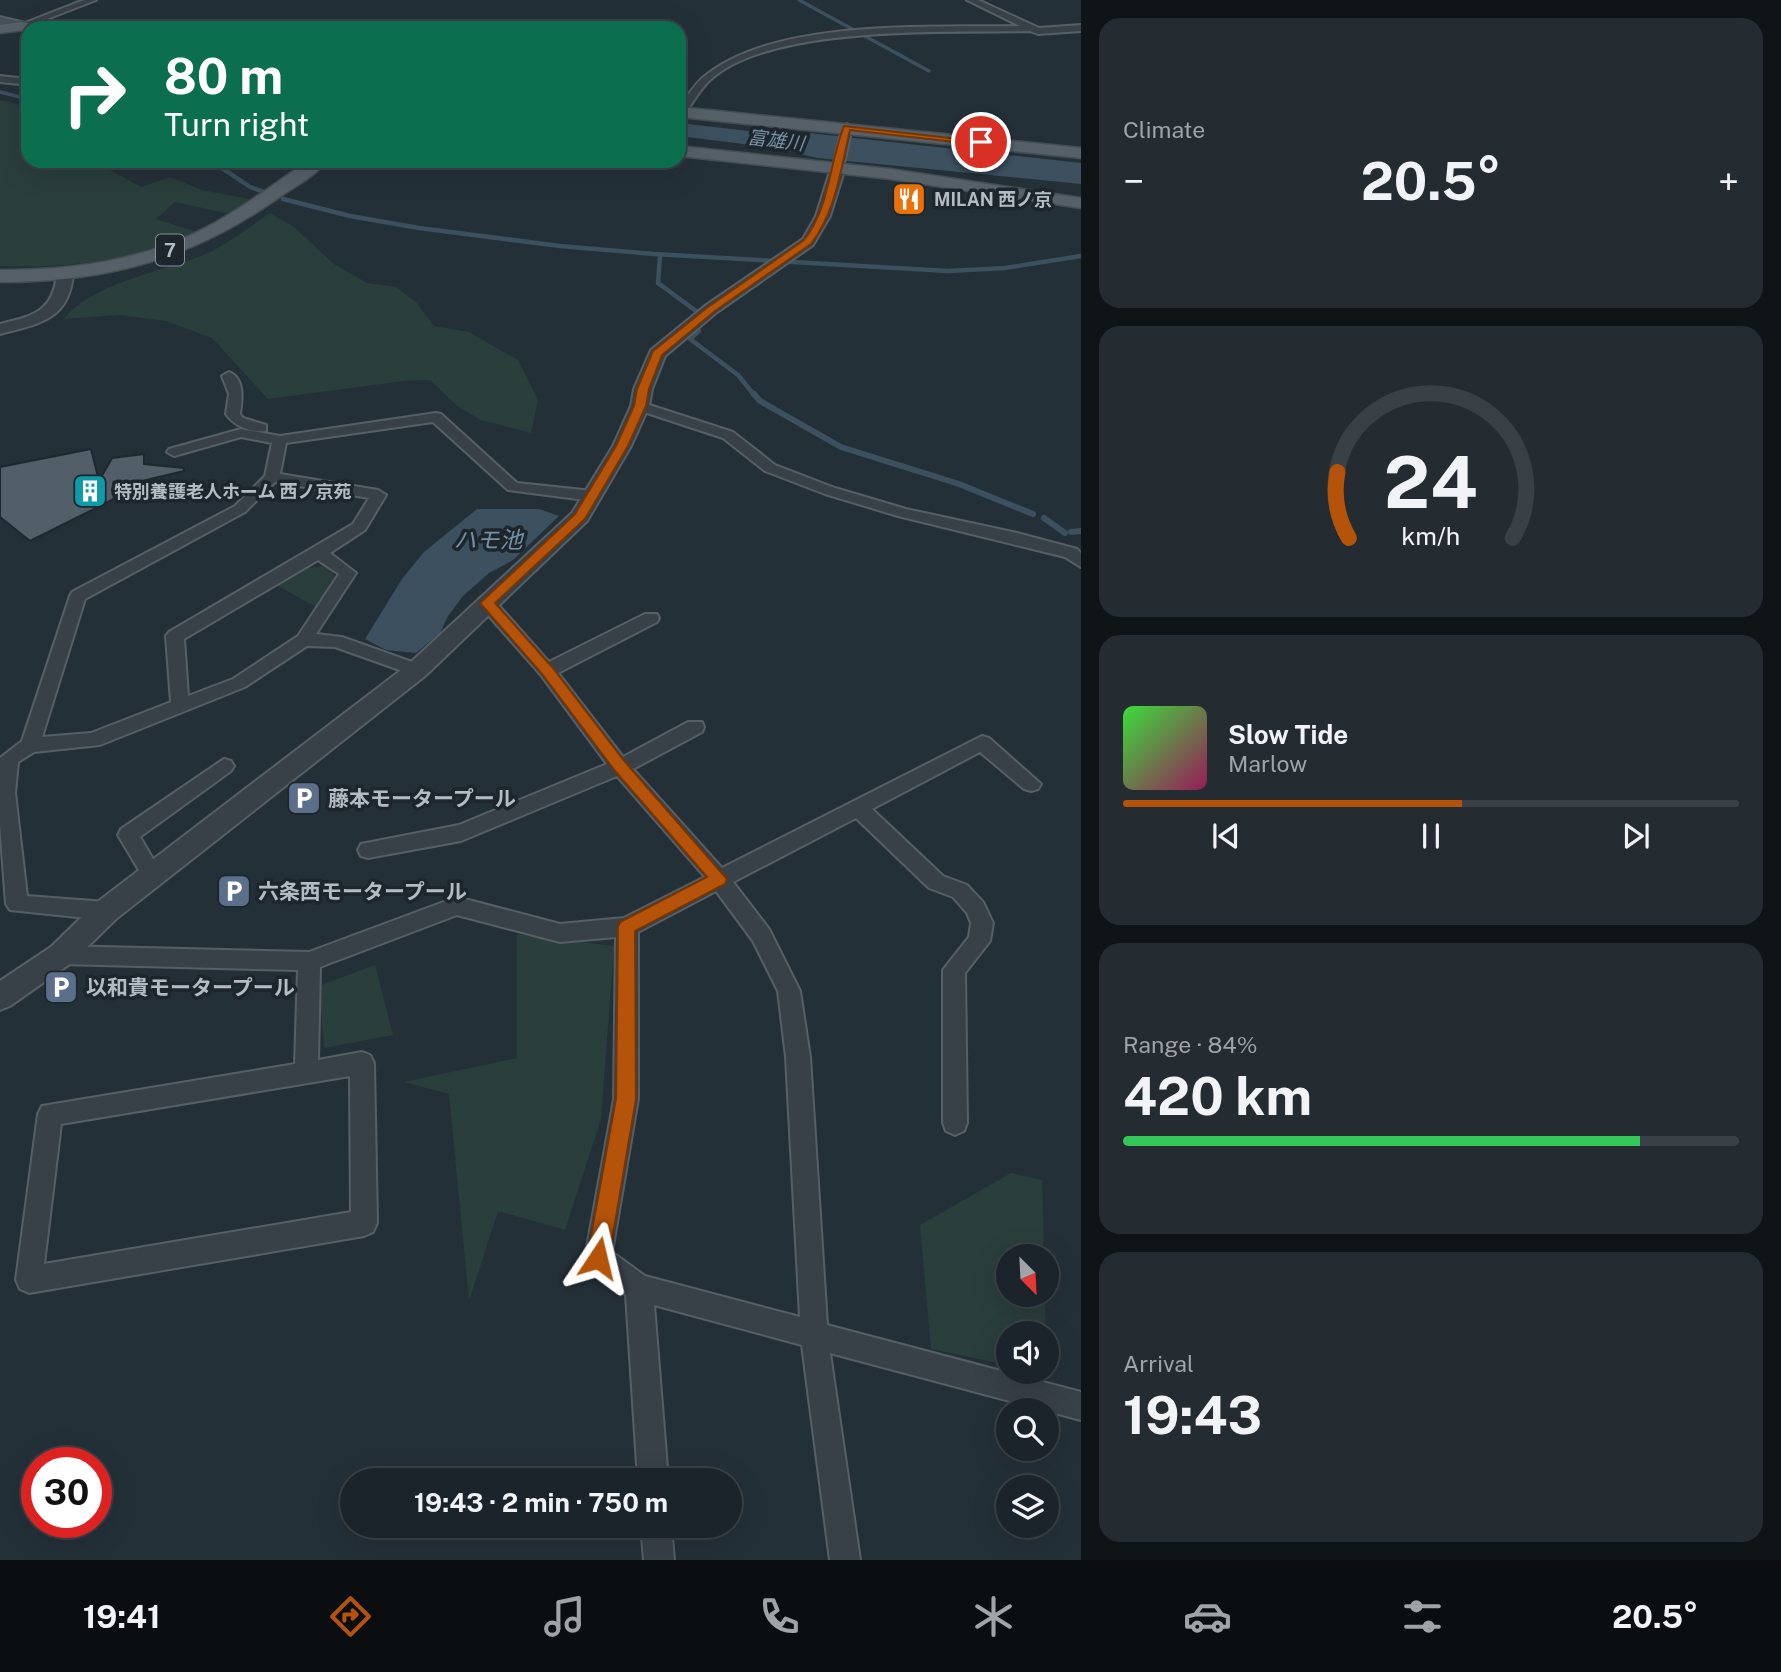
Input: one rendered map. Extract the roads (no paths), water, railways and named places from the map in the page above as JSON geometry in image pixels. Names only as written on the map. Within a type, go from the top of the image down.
[{"type":"main road","points":[[0,20],[21,27]]},
{"type":"main road","points":[[0,29],[21,29]]},
{"type":"main road","points":[[686,113],[1081,153]]},
{"type":"main road","points":[[686,152],[838,165],[1081,203]]},
{"type":"main road","name":"7","points":[[0,276],[65,274],[143,258],[180,247],[252,209],[309,168]]},
{"type":"street","points":[[46,21],[92,0]]},
{"type":"street","points":[[971,0],[1038,31],[1081,28]]},
{"type":"street","points":[[686,104],[707,78],[736,59],[789,42],[863,32],[1031,28]]},
{"type":"street","points":[[0,79],[21,81]]},
{"type":"street","points":[[0,997],[61,955],[106,911],[416,670],[580,517],[622,446],[640,406],[643,389],[657,354],[711,309],[808,242],[815,233],[829,199],[846,131]]},
{"type":"street","points":[[0,329],[49,312],[61,301],[65,292],[65,274]]},
{"type":"street","points":[[30,745],[78,596],[240,509],[272,477],[280,440],[277,431],[238,421],[233,414],[236,394],[229,376]]},
{"type":"street","points":[[640,406],[728,435],[770,468],[830,491],[903,513],[1017,538],[1070,553],[1081,562]]},
{"type":"street","points":[[174,452],[241,433],[280,440],[436,417],[513,487],[593,496]]},
{"type":"street","points":[[180,706],[174,636],[359,527],[378,495],[272,477]]},
{"type":"street","points":[[106,911],[17,904],[9,813],[2,793],[9,759],[30,745],[93,740],[180,706],[239,682],[304,640],[348,573],[318,553]]},
{"type":"street","points":[[487,603],[547,671],[620,767],[719,879],[761,935],[789,991],[798,1057],[814,1334],[845,1560]]},
{"type":"street","points":[[547,671],[651,618]]},
{"type":"street","points":[[304,640],[336,641],[416,670]]},
{"type":"street","points":[[368,849],[461,833],[620,767],[695,727]]},
{"type":"street","points":[[61,955],[309,961],[457,906],[560,933],[626,927],[982,743],[1031,784]]},
{"type":"street","points":[[153,876],[128,835],[224,766]]},
{"type":"street","points":[[857,807],[936,882],[960,891],[976,908],[982,923],[979,941],[954,970],[955,1123]]},
{"type":"street","points":[[626,927],[626,1099],[598,1258],[639,1288],[1081,1406]]},
{"type":"street","points":[[306,1073],[309,961]]},
{"type":"street","points":[[362,1063],[364,1223],[29,1280],[50,1114],[306,1073],[362,1063]]},
{"type":"street","points":[[639,1288],[652,1468]]},
{"type":"street","points":[[657,1538],[659,1560]]},
{"type":"water","name":"富雄川","points":[[686,124],[767,133],[809,133],[1081,163],[1081,184],[817,158],[776,148],[686,137]]},
{"type":"water","name":"ハモ池","points":[[477,509],[539,509],[559,516],[513,560],[489,573],[463,596],[448,616],[440,633],[416,653],[386,650],[365,639],[402,579],[424,552]]},
{"type":"waterway","points":[[799,0],[929,71]]},
{"type":"waterway","points":[[0,92],[21,97]]},
{"type":"waterway","points":[[221,168],[227,172]]},
{"type":"waterway","points":[[225,170],[250,187],[264,192]]},
{"type":"waterway","points":[[283,199],[350,216],[419,228],[560,246],[654,254],[948,271],[1005,268],[1081,256]]},
{"type":"waterway","points":[[660,256],[658,283],[696,311]]},
{"type":"waterway","points":[[699,331],[690,339],[738,375],[755,396]]},
{"type":"waterway","points":[[754,394],[760,401],[841,447],[959,484],[1033,514]]},
{"type":"waterway","points":[[1044,518],[1065,533]]},
{"type":"waterway","points":[[1071,532],[1081,531]]},
{"type":"place","name":"MILAN 西ノ京","points":[[909,199]]},
{"type":"place","name":"特別養護老人ホーム 西ノ京苑","points":[[90,491]]},
{"type":"place","name":"藤本モータープール","points":[[304,798]]},
{"type":"place","name":"六条西モータープール","points":[[234,891]]},
{"type":"place","name":"以和貴モータープール","points":[[61,987]]}]
